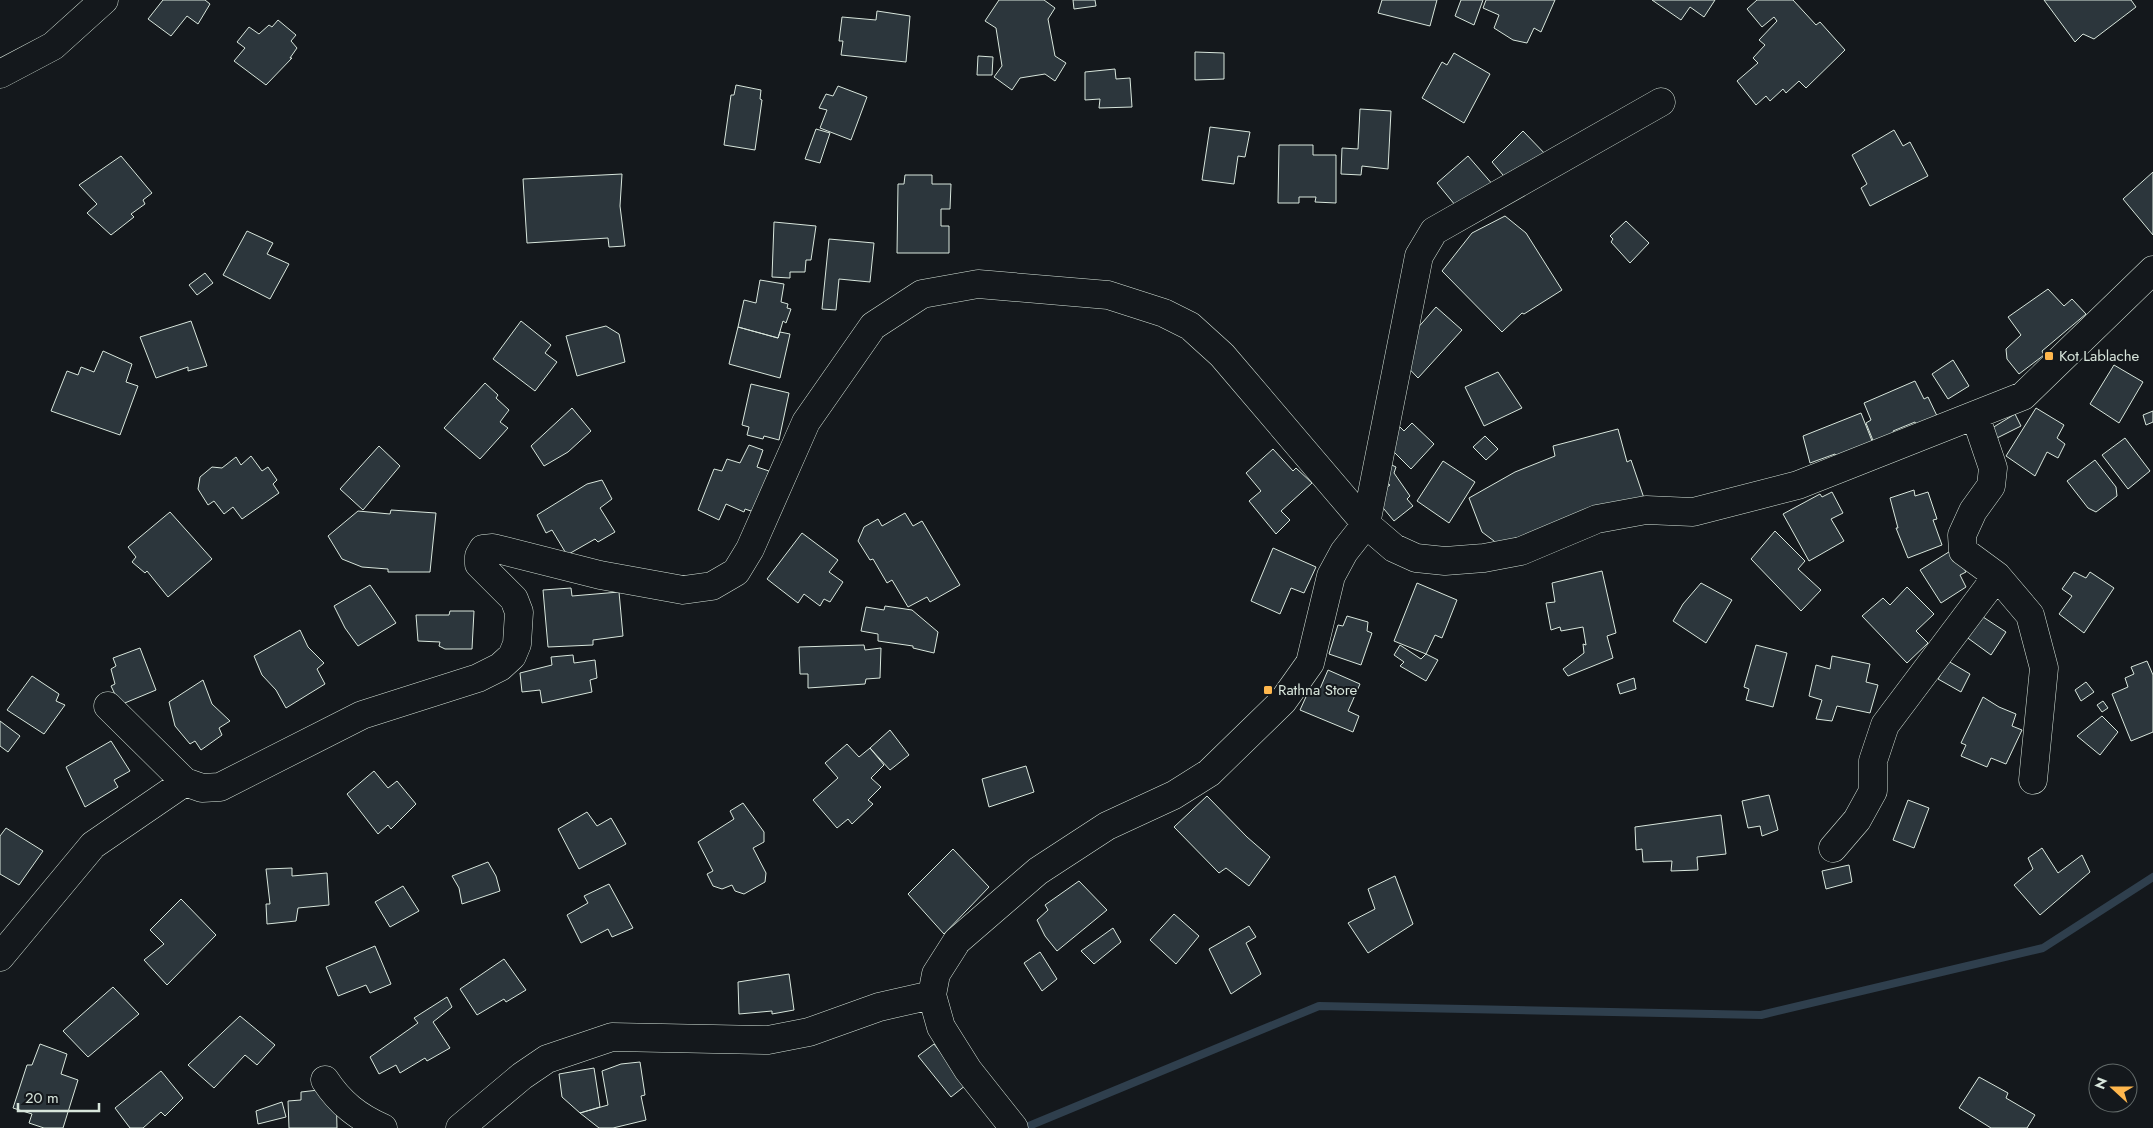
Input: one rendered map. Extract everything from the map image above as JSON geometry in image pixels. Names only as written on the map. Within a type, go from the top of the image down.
[{"type":"street","points":[[0,74],[53,46],[104,0]]},
{"type":"street","points":[[1014,1128],[968,1070],[941,1027],[932,995],[936,974],[957,942],[1038,871],[1107,826],[1174,795],[1209,773],[1283,701],[1310,663],[1331,576],[1344,552],[1366,524],[1419,256],[1434,231],[1661,102]]},
{"type":"street","points":[[108,706],[185,782],[202,788],[220,788],[362,716],[478,678],[500,667],[512,656],[517,644],[519,612],[514,599],[479,564],[479,556],[483,549],[493,548],[600,576],[683,590],[712,586],[736,572],[750,548],[806,422],[873,326],[922,294],[978,284],[1108,295],[1164,313],[1190,326],[1222,355],[1366,524],[1394,548],[1416,558],[1445,561],[1484,558],[1521,551],[1596,519],[1646,510],[1693,512],[1798,485],[2023,396],[2153,270]]},
{"type":"street","points":[[1974,415],[1992,468],[1991,486],[1973,511],[1962,535],[1963,550],[1997,576],[2030,616],[2044,668],[2033,780]]},
{"type":"street","points":[[1833,848],[1857,820],[1873,791],[1873,761],[1885,725],[1997,576]]},
{"type":"street","points":[[0,957],[93,845],[185,782]]},
{"type":"street","points":[[460,1128],[522,1076],[547,1059],[612,1037],[768,1040],[809,1032],[879,1007],[932,995]]},
{"type":"street","points":[[325,1080],[344,1104],[366,1120],[383,1128]]},
{"type":"building","points":[[163,0],[205,0],[210,4],[198,24],[187,16],[171,36],[148,19]]},
{"type":"building","points":[[999,0],[1044,0],[1055,8],[1048,19],[1055,56],[1066,63],[1055,81],[1045,74],[1020,78],[1012,90],[994,77],[1002,66],[996,28],[985,21]]},
{"type":"building","points":[[1073,0],[1095,0],[1096,6],[1074,9]]},
{"type":"building","points":[[1382,0],[1437,0],[1430,26],[1378,13]]},
{"type":"building","points":[[1461,0],[1483,0],[1474,25],[1455,16]]},
{"type":"building","points":[[1486,0],[1555,0],[1541,32],[1534,28],[1527,43],[1513,40],[1494,28],[1499,15],[1483,8]]},
{"type":"building","points":[[1652,0],[1715,0],[1704,17],[1690,7],[1681,20]]},
{"type":"building","points":[[1757,0],[1793,0],[1816,25],[1820,22],[1845,50],[1806,88],[1799,81],[1786,93],[1783,89],[1770,101],[1766,96],[1756,105],[1737,81],[1758,63],[1753,58],[1765,45],[1759,40],[1777,21],[1774,17],[1762,27],[1747,9]]},
{"type":"building","points":[[2044,0],[2131,0],[2136,7],[2094,39],[2083,34],[2075,42]]},
{"type":"building","points":[[877,11],[910,16],[906,62],[841,55],[843,41],[839,41],[842,17],[876,20]]},
{"type":"building","points":[[278,20],[296,35],[291,41],[297,48],[290,58],[292,58],[266,85],[234,61],[245,48],[237,42],[249,27],[259,34],[269,25],[272,27]]},
{"type":"building","points":[[1195,52],[1224,53],[1224,79],[1195,80]]},
{"type":"building","points":[[1454,53],[1490,74],[1464,123],[1422,98],[1442,62],[1447,65]]},
{"type":"building","points":[[978,56],[993,57],[992,75],[977,75]]},
{"type":"building","points":[[1115,69],[1116,79],[1130,78],[1132,107],[1099,108],[1100,99],[1085,100],[1085,72]]},
{"type":"building","points":[[736,85],[761,90],[760,99],[762,100],[755,150],[724,145],[731,95],[734,95]]},
{"type":"building","points":[[838,86],[867,97],[851,140],[820,128],[827,110],[819,108],[826,94],[833,96]]},
{"type":"building","points":[[1360,109],[1391,111],[1388,169],[1362,166],[1361,175],[1341,174],[1342,148],[1358,149]]},
{"type":"building","points":[[1210,127],[1250,132],[1245,157],[1238,156],[1234,184],[1202,180]]},
{"type":"building","points":[[816,129],[830,133],[820,163],[805,159]]},
{"type":"building","points":[[1894,130],[1903,146],[1910,142],[1928,176],[1870,206],[1861,188],[1867,184],[1852,155]]},
{"type":"building","points":[[1523,131],[1548,157],[1514,188],[1492,162]]},
{"type":"building","points":[[1279,145],[1313,145],[1313,155],[1336,155],[1336,203],[1315,202],[1316,197],[1299,197],[1299,203],[1278,203]]},
{"type":"building","points":[[121,156],[152,193],[143,200],[145,204],[131,214],[134,217],[111,235],[87,213],[97,204],[79,185]]},
{"type":"building","points":[[1468,156],[1494,186],[1460,211],[1437,183]]},
{"type":"building","points":[[2153,172],[2153,235],[2123,199]]},
{"type":"building","points":[[622,174],[620,206],[625,246],[609,247],[608,238],[527,243],[523,179]]},
{"type":"building","points":[[905,175],[932,175],[932,184],[951,184],[950,209],[941,209],[941,226],[949,226],[949,253],[897,253],[898,184],[904,184]]},
{"type":"building","points":[[1505,216],[1526,233],[1562,290],[1524,314],[1522,313],[1502,332],[1442,271],[1472,233]]},
{"type":"building","points":[[1626,221],[1649,243],[1630,263],[1611,242],[1613,239],[1610,236]]},
{"type":"building","points":[[774,222],[816,226],[811,260],[806,260],[805,272],[790,272],[790,278],[772,277]]},
{"type":"building","points":[[247,231],[273,243],[267,254],[289,264],[270,299],[223,275]]},
{"type":"building","points":[[829,239],[874,243],[870,282],[839,279],[836,310],[822,309]]},
{"type":"building","points":[[205,273],[213,283],[197,295],[189,285]]},
{"type":"building","points":[[760,280],[784,284],[781,302],[788,304],[787,308],[791,309],[786,323],[783,321],[778,338],[738,327],[744,300],[756,303]]},
{"type":"building","points":[[2048,289],[2064,306],[2072,299],[2086,314],[2042,351],[2044,355],[2019,374],[2007,359],[2006,349],[2021,335],[2008,317]]},
{"type":"building","points":[[1436,307],[1462,330],[1418,378],[1395,354]]},
{"type":"building","points":[[191,321],[207,366],[188,371],[188,367],[156,378],[140,337]]},
{"type":"building","points":[[521,321],[551,345],[545,353],[557,362],[535,391],[493,359]]},
{"type":"building","points":[[606,326],[619,334],[625,362],[577,376],[566,336]]},
{"type":"building","points":[[738,327],[778,338],[780,332],[790,334],[780,378],[729,364]]},
{"type":"building","points":[[103,351],[132,364],[126,382],[138,386],[120,435],[51,411],[67,371],[78,375],[81,367],[94,372]]},
{"type":"building","points":[[1953,360],[1969,386],[1948,399],[1932,374]]},
{"type":"building","points":[[2114,365],[2143,382],[2119,423],[2090,404]]},
{"type":"building","points":[[1498,372],[1522,408],[1484,426],[1465,387]]},
{"type":"building","points":[[1915,381],[1924,399],[1928,397],[1938,418],[1917,426],[1915,422],[1893,431],[1895,435],[1874,443],[1866,423],[1871,420],[1864,403]]},
{"type":"building","points":[[485,383],[498,395],[496,398],[509,410],[500,422],[508,428],[480,459],[444,428]]},
{"type":"building","points":[[751,384],[789,393],[779,440],[764,436],[763,439],[747,435],[749,427],[742,425]]},
{"type":"building","points":[[572,408],[591,431],[568,452],[544,466],[531,446]]},
{"type":"building","points":[[2036,408],[2064,425],[2057,438],[2065,444],[2058,458],[2047,452],[2035,476],[2006,456]]},
{"type":"building","points":[[2153,411],[2153,422],[2146,425],[2143,415]]},
{"type":"building","points":[[1861,413],[1874,446],[1838,459],[1835,454],[1810,463],[1803,436]]},
{"type":"building","points":[[2015,414],[2021,426],[1997,438],[1992,428]]},
{"type":"building","points":[[1412,423],[1434,444],[1411,469],[1385,443],[1400,427],[1404,431]]},
{"type":"building","points":[[1618,429],[1627,462],[1631,460],[1647,507],[1500,549],[1494,541],[1482,532],[1469,498],[1515,472],[1555,456],[1553,446]]},
{"type":"building","points":[[1485,436],[1498,449],[1486,460],[1473,447]]},
{"type":"building","points":[[2125,438],[2150,471],[2128,489],[2102,455]]},
{"type":"building","points":[[749,445],[763,450],[757,467],[769,471],[754,512],[745,509],[744,512],[726,504],[719,520],[698,510],[714,469],[722,471],[727,459],[740,463]]},
{"type":"building","points":[[379,446],[400,466],[363,510],[340,489]]},
{"type":"building","points":[[1273,449],[1293,471],[1296,468],[1312,483],[1281,511],[1290,520],[1276,534],[1249,501],[1261,491],[1246,473]]},
{"type":"building","points":[[251,456],[262,471],[268,467],[277,480],[273,484],[279,493],[242,519],[233,507],[224,514],[214,501],[208,505],[198,489],[200,477],[212,467],[222,468],[236,457],[241,465]]},
{"type":"building","points":[[1379,459],[1396,467],[1394,473],[1410,496],[1407,499],[1413,506],[1394,521],[1374,497],[1390,485],[1374,476]]},
{"type":"building","points":[[2095,460],[2116,487],[2117,496],[2096,512],[2088,508],[2067,481]]},
{"type":"building","points":[[1443,461],[1475,482],[1449,523],[1417,501]]},
{"type":"building","points":[[602,480],[612,499],[600,508],[615,532],[598,542],[595,539],[567,555],[552,530],[546,533],[537,515],[587,484]]},
{"type":"building","points":[[1914,490],[1915,496],[1928,492],[1937,519],[1933,520],[1942,545],[1908,558],[1896,528],[1898,528],[1890,498]]},
{"type":"building","points":[[1832,492],[1843,513],[1831,519],[1844,541],[1809,561],[1783,514],[1820,494],[1822,497]]},
{"type":"building","points":[[391,510],[436,513],[430,572],[388,572],[388,569],[362,567],[342,559],[328,536],[358,511],[390,514]]},
{"type":"building","points":[[170,512],[212,559],[168,597],[147,571],[145,573],[132,562],[136,557],[128,547]]},
{"type":"building","points":[[905,513],[913,526],[922,521],[960,585],[930,602],[927,597],[908,607],[892,580],[887,583],[873,559],[870,560],[858,541],[864,527],[878,519],[882,526]]},
{"type":"building","points":[[1775,531],[1805,561],[1798,569],[1821,590],[1801,611],[1751,559]]},
{"type":"building","points":[[802,533],[838,560],[829,572],[843,582],[830,602],[824,599],[820,606],[804,594],[798,603],[767,579]]},
{"type":"building","points":[[1273,548],[1316,567],[1304,593],[1291,588],[1280,614],[1251,601]]},
{"type":"building","points":[[1952,550],[1966,572],[1960,575],[1966,587],[1941,603],[1920,570]]},
{"type":"building","points":[[1602,571],[1616,633],[1607,636],[1613,658],[1568,676],[1563,669],[1584,653],[1583,644],[1586,645],[1583,627],[1561,631],[1560,627],[1551,630],[1546,603],[1555,602],[1552,583]]},
{"type":"building","points":[[2074,572],[2086,578],[2090,572],[2114,588],[2084,633],[2059,614],[2072,596],[2062,589]]},
{"type":"building","points":[[1417,583],[1457,600],[1442,638],[1435,635],[1426,654],[1394,641]]},
{"type":"building","points":[[1701,583],[1732,600],[1706,643],[1673,621],[1683,604]]},
{"type":"building","points":[[370,585],[396,623],[358,646],[345,628],[334,606]]},
{"type":"building","points":[[1907,587],[1934,614],[1916,631],[1928,643],[1907,663],[1862,616],[1883,598],[1890,605]]},
{"type":"building","points":[[571,588],[572,596],[619,592],[623,636],[593,640],[593,645],[548,647],[543,590]]},
{"type":"building","points":[[885,606],[912,610],[938,632],[934,653],[913,648],[913,646],[878,641],[878,634],[861,631],[866,607],[884,610]]},
{"type":"building","points":[[450,611],[474,611],[472,649],[445,649],[439,646],[440,642],[418,641],[416,615],[449,615]]},
{"type":"building","points":[[1980,615],[2006,632],[1991,655],[1965,636]]},
{"type":"building","points":[[1347,616],[1368,622],[1367,631],[1372,633],[1361,665],[1329,654],[1338,625],[1343,626]]},
{"type":"building","points":[[300,630],[308,647],[324,663],[317,669],[325,684],[286,708],[276,690],[262,675],[254,656]]},
{"type":"building","points":[[864,645],[865,650],[881,648],[880,678],[866,679],[865,684],[808,688],[808,674],[800,674],[799,647]]},
{"type":"building","points":[[1400,645],[1421,659],[1426,654],[1438,660],[1426,681],[1400,666],[1404,662],[1394,655]]},
{"type":"building","points":[[1756,645],[1787,653],[1773,707],[1746,700],[1749,689],[1744,687]]},
{"type":"building","points":[[140,648],[156,690],[120,705],[111,686],[115,684],[111,669],[116,666],[113,658]]},
{"type":"building","points":[[573,655],[574,663],[595,660],[597,678],[590,680],[592,692],[542,703],[540,690],[522,692],[520,673],[552,665],[551,657]]},
{"type":"building","points":[[1832,656],[1870,664],[1866,682],[1878,685],[1870,713],[1837,706],[1832,721],[1816,719],[1822,700],[1809,696],[1816,665],[1830,669]]},
{"type":"building","points":[[1948,661],[1970,674],[1961,692],[1938,679]]},
{"type":"building","points":[[2147,661],[2153,675],[2153,732],[2131,741],[2112,694],[2128,687],[2125,678],[2134,674],[2131,667]]},
{"type":"building","points":[[1328,670],[1360,684],[1348,711],[1359,716],[1353,732],[1300,710],[1310,688],[1319,691]]},
{"type":"building","points":[[32,676],[59,694],[56,701],[65,705],[44,734],[7,710]]},
{"type":"building","points":[[1634,678],[1636,689],[1620,694],[1617,684]]},
{"type":"building","points":[[203,680],[212,704],[230,721],[219,728],[222,735],[201,750],[195,741],[190,744],[175,726],[169,702]]},
{"type":"building","points":[[2086,682],[2094,692],[2081,701],[2075,690]]},
{"type":"building","points":[[1983,697],[1999,707],[2016,714],[2012,726],[2022,730],[2006,764],[1991,758],[1987,767],[1961,756],[1966,745],[1961,743]]},
{"type":"building","points":[[2103,701],[2108,708],[2102,712],[2097,705]]},
{"type":"building","points":[[2102,716],[2118,732],[2100,755],[2077,736]]},
{"type":"building","points":[[0,721],[20,736],[8,752],[0,746]]},
{"type":"building","points":[[890,730],[909,755],[890,770],[870,748]]},
{"type":"building","points":[[111,741],[130,771],[114,780],[118,787],[85,807],[66,767]]},
{"type":"building","points":[[847,744],[859,757],[870,748],[884,765],[871,778],[881,787],[868,800],[873,804],[852,824],[848,819],[837,828],[813,800],[838,778],[825,763]]},
{"type":"building","points":[[1026,766],[1034,792],[989,807],[982,779]]},
{"type":"building","points":[[374,771],[388,788],[397,781],[416,804],[391,829],[388,825],[378,834],[347,794]]},
{"type":"building","points":[[1769,795],[1778,830],[1762,836],[1760,826],[1748,828],[1742,801]]},
{"type":"building","points":[[1207,796],[1247,837],[1270,857],[1249,886],[1226,868],[1219,873],[1174,827]]},
{"type":"building","points":[[1908,800],[1929,808],[1914,848],[1893,840]]},
{"type":"building","points":[[743,803],[764,832],[764,842],[753,848],[766,873],[765,882],[744,894],[735,891],[732,885],[722,889],[713,886],[707,874],[713,871],[698,842],[734,819],[730,811]]},
{"type":"building","points":[[587,812],[597,826],[611,818],[626,844],[579,869],[558,829]]},
{"type":"building","points":[[1721,815],[1726,854],[1697,857],[1698,870],[1671,871],[1672,861],[1643,862],[1642,849],[1636,850],[1635,827]]},
{"type":"building","points":[[6,828],[43,851],[19,885],[0,874],[0,836]]},
{"type":"building","points":[[2042,848],[2058,873],[2082,855],[2090,872],[2040,915],[2014,885],[2033,869],[2028,858]]},
{"type":"building","points":[[953,849],[989,887],[944,934],[908,894]]},
{"type":"building","points":[[488,862],[496,876],[500,891],[462,904],[459,888],[452,876]]},
{"type":"building","points":[[1849,865],[1852,882],[1826,889],[1822,871]]},
{"type":"building","points":[[292,868],[292,876],[327,873],[329,905],[298,908],[296,921],[267,924],[266,904],[270,904],[266,869]]},
{"type":"building","points":[[1395,876],[1413,924],[1368,953],[1348,923],[1375,909],[1368,889]]},
{"type":"building","points":[[1079,881],[1107,910],[1057,951],[1045,936],[1037,920],[1048,910],[1045,905]]},
{"type":"building","points":[[609,884],[633,928],[612,937],[608,929],[581,943],[567,915],[588,903],[584,896]]},
{"type":"building","points":[[403,886],[419,911],[390,927],[375,902]]},
{"type":"building","points":[[181,899],[216,935],[167,985],[144,960],[164,944],[150,930]]},
{"type":"building","points":[[1174,914],[1199,936],[1176,964],[1150,940]]},
{"type":"building","points":[[1249,926],[1256,937],[1246,943],[1261,974],[1231,994],[1209,949]]},
{"type":"building","points":[[1113,928],[1121,942],[1094,964],[1081,951]]},
{"type":"building","points":[[375,946],[391,984],[370,993],[366,985],[338,996],[326,967]]},
{"type":"building","points":[[1040,952],[1057,979],[1042,991],[1024,963]]},
{"type":"building","points":[[504,959],[526,990],[506,1002],[504,999],[477,1015],[460,989]]},
{"type":"building","points":[[789,974],[794,1010],[772,1014],[772,1011],[739,1014],[738,982]]},
{"type":"building","points":[[113,987],[139,1014],[88,1057],[63,1031]]},
{"type":"building","points":[[447,997],[452,1007],[433,1022],[450,1048],[427,1061],[425,1058],[400,1073],[396,1065],[379,1074],[370,1057],[418,1023],[414,1018]]},
{"type":"building","points":[[240,1016],[275,1045],[257,1065],[245,1055],[214,1088],[188,1065]]},
{"type":"building","points":[[40,1044],[67,1054],[61,1074],[78,1080],[63,1128],[44,1128],[29,1123],[32,1114],[13,1108],[27,1065],[32,1065]]},
{"type":"building","points":[[934,1044],[966,1085],[951,1097],[918,1056]]},
{"type":"building","points":[[640,1062],[645,1095],[641,1096],[646,1120],[613,1128],[599,1128],[580,1113],[608,1105],[602,1071],[621,1064]]},
{"type":"building","points":[[594,1068],[600,1107],[580,1113],[562,1097],[559,1074]]},
{"type":"building","points":[[161,1071],[183,1098],[165,1116],[161,1112],[143,1128],[130,1128],[115,1108]]},
{"type":"building","points":[[1979,1077],[2008,1093],[2006,1098],[2035,1115],[2027,1128],[1991,1128],[1959,1108]]},
{"type":"building","points":[[336,1088],[337,1128],[289,1128],[288,1101],[301,1100],[301,1092]]},
{"type":"building","points":[[282,1102],[286,1117],[258,1124],[256,1111]]},
{"type":"waterway","points":[[1024,1128],[1319,1006],[1761,1015],[2043,948],[2153,877]]},
{"type":"place","name":"Kot Lablache","points":[[2049,356]]},
{"type":"place","name":"Rathna Store","points":[[1268,690]]}]
